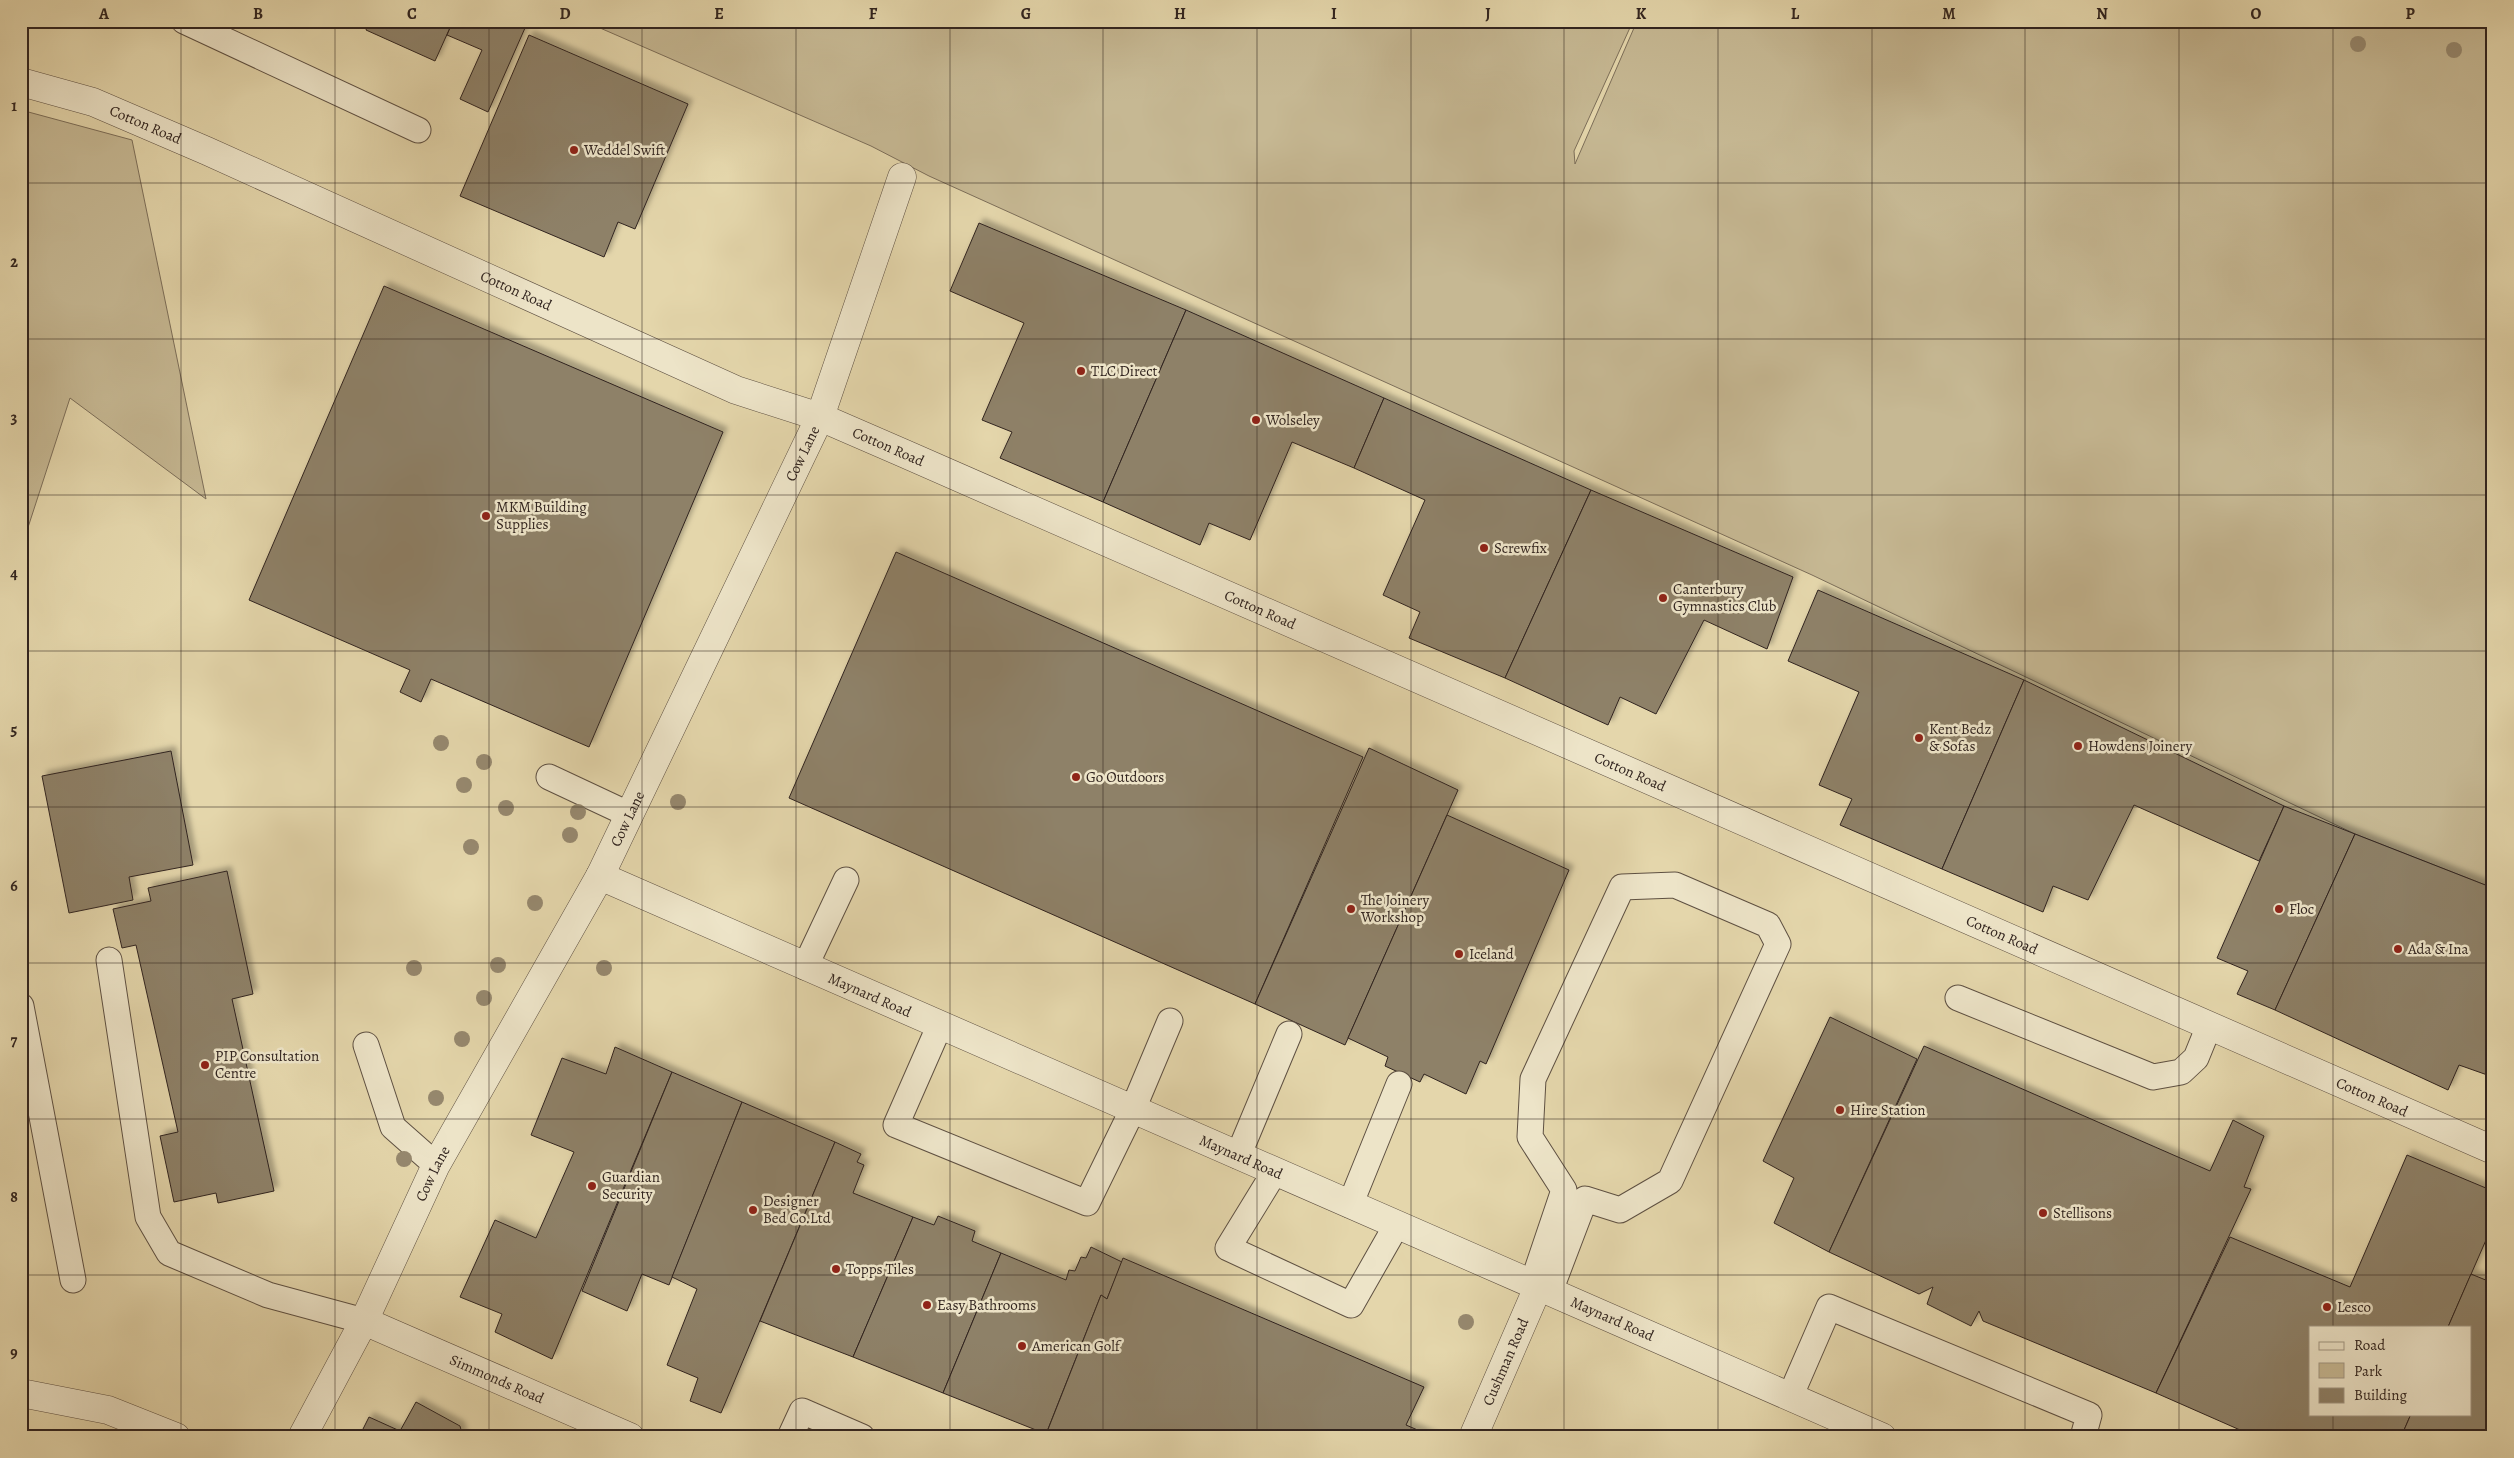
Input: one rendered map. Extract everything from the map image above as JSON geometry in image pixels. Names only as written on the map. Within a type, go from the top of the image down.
[{"type":"street","name":"Cotton Road","points":[[21,82],[93,102],[216,155],[736,390],[820,418],[2493,1150]]},
{"type":"street","name":"Cow Lane","points":[[302,1437],[364,1321],[436,1165],[600,876],[628,814],[820,418],[902,177]]},
{"type":"street","name":"Maynard Road","points":[[600,876],[939,1027],[1133,1109],[1396,1226],[1790,1397],[1851,1430],[1882,1437]]},
{"type":"street","name":"Cushman Road","points":[[1473,1437],[1540,1288]]},
{"type":"street","name":"Simmonds Road","points":[[364,1321],[630,1437]]},
{"type":"street","points":[[21,1392],[108,1410],[176,1437]]},
{"type":"lane","points":[[184,21],[418,130]]},
{"type":"lane","points":[[549,777],[628,814]]},
{"type":"lane","points":[[804,967],[846,880]]},
{"type":"lane","points":[[1675,885],[1768,925],[1778,944],[1670,1182],[1620,1210],[1585,1199],[1564,1258],[1540,1288],[1564,1190],[1530,1137],[1533,1079],[1622,887],[1675,885]]},
{"type":"lane","points":[[109,960],[148,1217],[169,1253],[268,1295],[364,1321]]},
{"type":"lane","points":[[1958,998],[2154,1077],[2181,1072],[2196,1058],[2209,1026]]},
{"type":"lane","points":[[21,1006],[73,1280]]},
{"type":"lane","points":[[939,1027],[896,1125],[1087,1203],[1133,1109],[1170,1021]]},
{"type":"lane","points":[[1238,1156],[1289,1034]]},
{"type":"lane","points":[[366,1045],[393,1127],[436,1165]]},
{"type":"lane","points":[[1350,1205],[1399,1084]]},
{"type":"lane","points":[[1274,1172],[1228,1248],[1351,1305],[1396,1226]]},
{"type":"lane","points":[[1790,1397],[1829,1307],[2089,1415],[2083,1437]]},
{"type":"lane","points":[[790,1437],[802,1411],[862,1437]]},
{"type":"green space","points":[[584,21],[1633,21],[1574,151],[1575,164],[1637,21],[2493,21],[2493,888],[2355,834],[1812,575],[929,176],[871,146]]},
{"type":"green space","points":[[21,110],[132,140],[206,499],[70,398],[21,549]]},
{"type":"building","points":[[369,21],[453,21],[435,61],[366,30]]},
{"type":"building","points":[[453,21],[510,21],[525,28],[488,112],[460,99],[482,50],[447,35]]},
{"type":"building","name":"Weddel Swift","points":[[529,35],[688,104],[635,229],[618,222],[604,257],[460,196]]},
{"type":"building","name":"TLC Direct","points":[[979,223],[1186,310],[1103,502],[1000,458],[1012,432],[982,420],[1024,323],[950,291]]},
{"type":"building","name":"MKM Building Supplies","points":[[384,286],[723,432],[589,747],[431,679],[421,702],[400,692],[410,670],[249,600]]},
{"type":"building","name":"Wolseley","points":[[1186,310],[1384,398],[1354,468],[1292,442],[1250,540],[1209,523],[1200,545],[1103,502]]},
{"type":"building","name":"Screwfix","points":[[1384,398],[1591,490],[1505,678],[1409,638],[1420,612],[1383,595],[1425,500],[1354,468]]},
{"type":"building","name":"Canterbury Gymnastics Club","points":[[1591,490],[1793,577],[1767,649],[1704,620],[1656,714],[1620,697],[1608,725],[1505,678]]},
{"type":"building","name":"Go Outdoors","points":[[896,552],[1363,757],[1255,1004],[789,798]]},
{"type":"building","name":"Kent Bedz & Sofas","points":[[1818,590],[2024,680],[1942,869],[1840,825],[1852,799],[1819,785],[1859,692],[1788,661]]},
{"type":"building","name":"Howdens Joinery","points":[[2024,680],[2284,806],[2259,861],[2134,805],[2088,900],[2053,886],[2043,912],[1942,869]]},
{"type":"building","name":"The Joinery Workshop","points":[[1369,748],[1458,790],[1345,1045],[1255,1004]]},
{"type":"building","points":[[171,751],[193,865],[129,877],[133,900],[69,913],[42,776]]},
{"type":"building","name":"Floc","points":[[2284,806],[2355,834],[2275,1010],[2237,994],[2248,971],[2217,958]]},
{"type":"building","name":"Iceland","points":[[1447,815],[1569,870],[1486,1064],[1480,1061],[1466,1094],[1424,1074],[1420,1082],[1385,1066],[1388,1057],[1348,1038]]},
{"type":"building","name":"Ada & Ina","points":[[2355,834],[2493,888],[2493,1077],[2459,1065],[2448,1090],[2275,1010]]},
{"type":"building","name":"PIP Consultation Centre","points":[[227,871],[253,994],[232,999],[274,1191],[218,1203],[216,1193],[174,1202],[160,1136],[178,1132],[136,945],[122,948],[113,909],[151,901],[148,888]]},
{"type":"building","name":"Hire Station","points":[[1830,1017],[1917,1059],[1829,1252],[1774,1223],[1794,1178],[1763,1161]]},
{"type":"building","name":"Stellisons","points":[[1924,1046],[2210,1171],[2233,1120],[2264,1136],[2244,1187],[2251,1189],[2156,1393],[1983,1321],[1979,1311],[1971,1326],[1927,1304],[1933,1287],[1919,1294],[1829,1252]]},
{"type":"building","name":"Guardian Security","points":[[615,1047],[672,1072],[552,1359],[495,1332],[502,1314],[460,1297],[495,1220],[536,1238],[574,1152],[531,1135],[562,1058],[606,1074]]},
{"type":"building","points":[[672,1072],[742,1102],[669,1285],[642,1274],[627,1311],[582,1291]]},
{"type":"building","name":"Designer Bed Co.Ltd","points":[[742,1102],[835,1142],[721,1413],[690,1401],[698,1378],[667,1365],[697,1289],[672,1277]]},
{"type":"building","name":"Topps Tiles","points":[[835,1142],[861,1154],[857,1162],[864,1165],[853,1193],[913,1217],[853,1357],[760,1321]]},
{"type":"building","name":"Lesco","points":[[2407,1155],[2493,1191],[2493,1224],[2448,1326],[2309,1326],[2309,1416],[2410,1416],[2401,1437],[2256,1437],[2156,1393],[2230,1237],[2350,1287]]},
{"type":"building","name":"Easy Bathrooms","points":[[938,1216],[975,1231],[972,1241],[1001,1253],[943,1393],[853,1357],[913,1217],[934,1225]]},
{"type":"building","name":"American Golf","points":[[1091,1247],[1122,1262],[1107,1299],[1101,1295],[1046,1434],[943,1393],[1001,1253],[1066,1280],[1069,1270],[1075,1271],[1081,1257],[1086,1258]]},
{"type":"building","points":[[1123,1258],[1424,1387],[1406,1425],[1434,1437],[1045,1437],[1101,1295],[1107,1299]]},
{"type":"building","points":[[2471,1274],[2493,1283],[2493,1437],[2401,1437],[2410,1416],[2472,1416],[2472,1326],[2448,1326]]},
{"type":"building","points":[[416,1402],[460,1426],[463,1437],[359,1437],[369,1417],[400,1431]]},
{"type":"place","name":"Weddel Swift","points":[[574,150]]},
{"type":"place","name":"TLC Direct","points":[[1081,371]]},
{"type":"place","name":"Wolseley","points":[[1256,420]]},
{"type":"place","name":"MKM Building Supplies","points":[[486,516]]},
{"type":"place","name":"Screwfix","points":[[1484,548]]},
{"type":"place","name":"Canterbury Gymnastics Club","points":[[1663,598]]},
{"type":"place","name":"Kent Bedz & Sofas","points":[[1919,738]]},
{"type":"place","name":"Howdens Joinery","points":[[2078,746]]},
{"type":"place","name":"Go Outdoors","points":[[1076,777]]},
{"type":"place","name":"The Joinery Workshop","points":[[1351,909]]},
{"type":"place","name":"Floc","points":[[2279,909]]},
{"type":"place","name":"Ada & Ina","points":[[2398,949]]},
{"type":"place","name":"Iceland","points":[[1459,954]]},
{"type":"place","name":"PIP Consultation Centre","points":[[205,1065]]},
{"type":"place","name":"Hire Station","points":[[1840,1110]]},
{"type":"place","name":"Guardian Security","points":[[592,1186]]},
{"type":"place","name":"Designer Bed Co.Ltd","points":[[753,1210]]},
{"type":"place","name":"Stellisons","points":[[2043,1213]]},
{"type":"place","name":"Topps Tiles","points":[[836,1269]]},
{"type":"place","name":"Easy Bathrooms","points":[[927,1305]]},
{"type":"place","name":"Lesco","points":[[2327,1307]]},
{"type":"place","name":"American Golf","points":[[1022,1346]]}]
